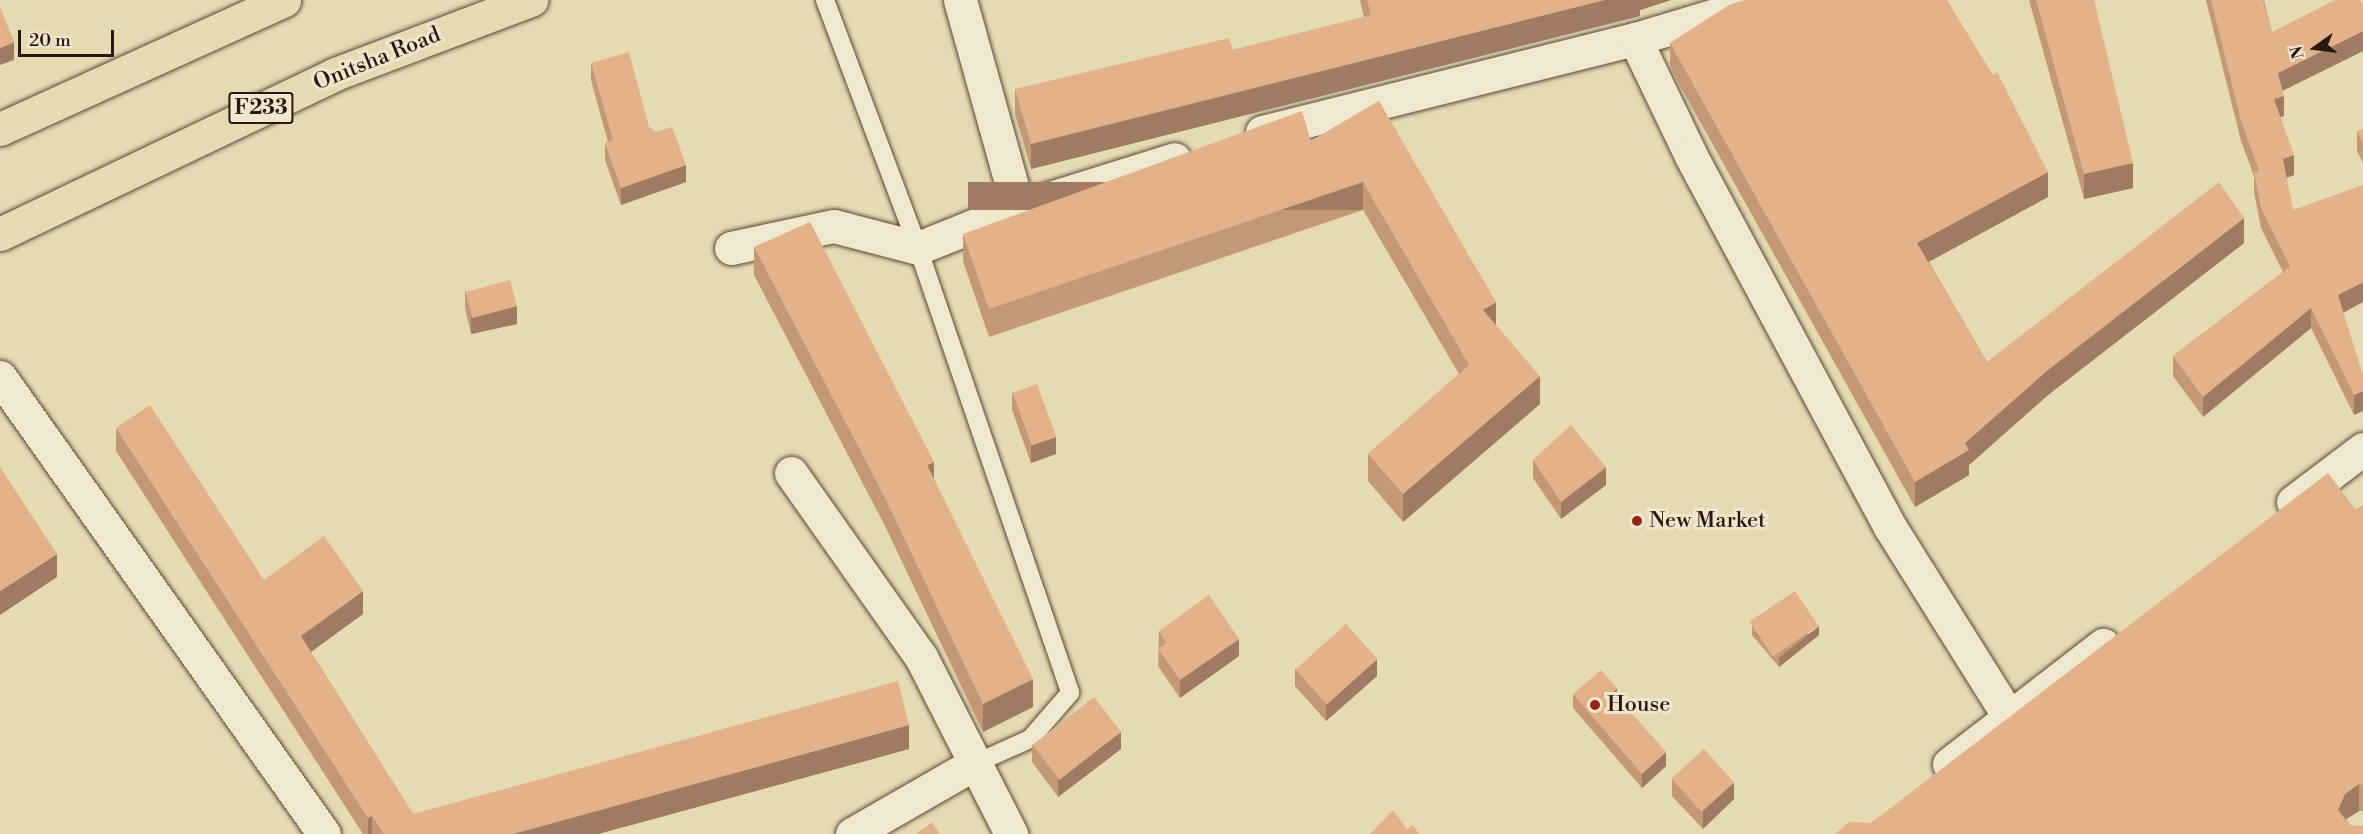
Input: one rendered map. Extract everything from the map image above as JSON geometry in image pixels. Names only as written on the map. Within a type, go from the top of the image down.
[{"type":"main road","points":[[0,129],[284,0]]},
{"type":"main road","name":"Onitsha Road","points":[[0,234],[335,74],[531,0]]},
{"type":"street","points":[[960,0],[1018,208]]},
{"type":"street","points":[[1235,141],[1635,39],[1765,0]]},
{"type":"street","points":[[1635,39],[1691,156],[1890,527],[2009,717]]},
{"type":"street","points":[[731,248],[834,226],[918,248],[1018,208],[1200,151]]},
{"type":"street","points":[[0,377],[324,834]]},
{"type":"street","points":[[2267,521],[2363,449]]},
{"type":"street","points":[[791,473],[921,657],[972,765],[1011,834]]},
{"type":"street","points":[[1925,783],[2133,623]]},
{"type":"street","points":[[852,834],[972,765]]},
{"type":"lane","points":[[825,0],[918,248],[1070,693],[1030,739],[972,765]]},
{"type":"building","points":[[1367,0],[1605,0],[1031,144],[1015,89],[1229,38],[1233,50],[1371,15]]},
{"type":"building","points":[[1744,0],[1947,0],[1993,75],[1997,72],[2048,172],[1917,243],[1987,362],[2219,182],[2244,218],[2048,370],[1965,443],[1969,450],[1915,482],[1670,43],[1729,5]]},
{"type":"building","points":[[2036,0],[2094,0],[2133,163],[2084,174]]},
{"type":"building","points":[[2211,0],[2263,0],[2272,32],[2335,0],[2360,0],[2363,6],[2363,31],[2278,73],[2284,96],[2274,99],[2294,155],[2283,159],[2293,210],[2363,185],[2363,282],[2338,295],[2363,376],[2363,391],[2354,395],[2311,308],[2203,397],[2173,356],[2290,267],[2261,208],[2254,172],[2259,171],[2241,121]]},
{"type":"building","points":[[0,7],[14,42],[0,48]]},
{"type":"building","points":[[629,52],[649,127],[656,132],[672,127],[686,165],[621,188],[605,143],[613,140],[591,63]]},
{"type":"building","points":[[1379,101],[1496,302],[1483,310],[1540,376],[1403,494],[1368,454],[1469,365],[1363,182],[989,309],[963,234],[1302,111],[1311,141]]},
{"type":"building","points":[[2363,129],[2363,143],[2357,131]]},
{"type":"building","points":[[810,222],[934,462],[927,465],[1033,679],[983,704],[885,498],[754,247]]},
{"type":"building","points":[[510,280],[517,306],[473,318],[466,292]]},
{"type":"building","points":[[1037,384],[1056,437],[1032,446],[1013,393]]},
{"type":"building","points":[[150,405],[264,580],[324,536],[363,591],[301,636],[413,814],[898,681],[909,725],[513,834],[384,834],[372,816],[368,818],[116,428]]},
{"type":"building","points":[[1571,425],[1606,467],[1561,502],[1533,460]]},
{"type":"building","points":[[0,467],[57,554],[0,591]]},
{"type":"building","points":[[2328,473],[2356,510],[2363,505],[2363,785],[2359,784],[2345,794],[2338,810],[2350,825],[2363,825],[2363,834],[1835,834],[1849,822],[1871,823]]},
{"type":"building","points":[[1795,591],[1818,626],[1773,657],[1749,622]]},
{"type":"building","points":[[1209,595],[1239,639],[1180,680],[1158,649],[1166,643],[1159,631]]},
{"type":"building","points":[[1346,624],[1377,659],[1327,704],[1295,670]]},
{"type":"building","points":[[1601,670],[1617,688],[1613,692],[1666,752],[1642,774],[1573,694]]},
{"type":"building","points":[[1094,697],[1121,732],[1060,780],[1033,745]]},
{"type":"building","points":[[1704,749],[1734,782],[1701,812],[1671,778]]},
{"type":"building","points":[[1393,810],[1407,829],[1413,825],[1419,834],[1370,834]]},
{"type":"building","points":[[932,822],[940,834],[916,834]]},
{"type":"place","name":"New Market","points":[[1637,521]]},
{"type":"place","name":"House","points":[[1595,705]]}]
